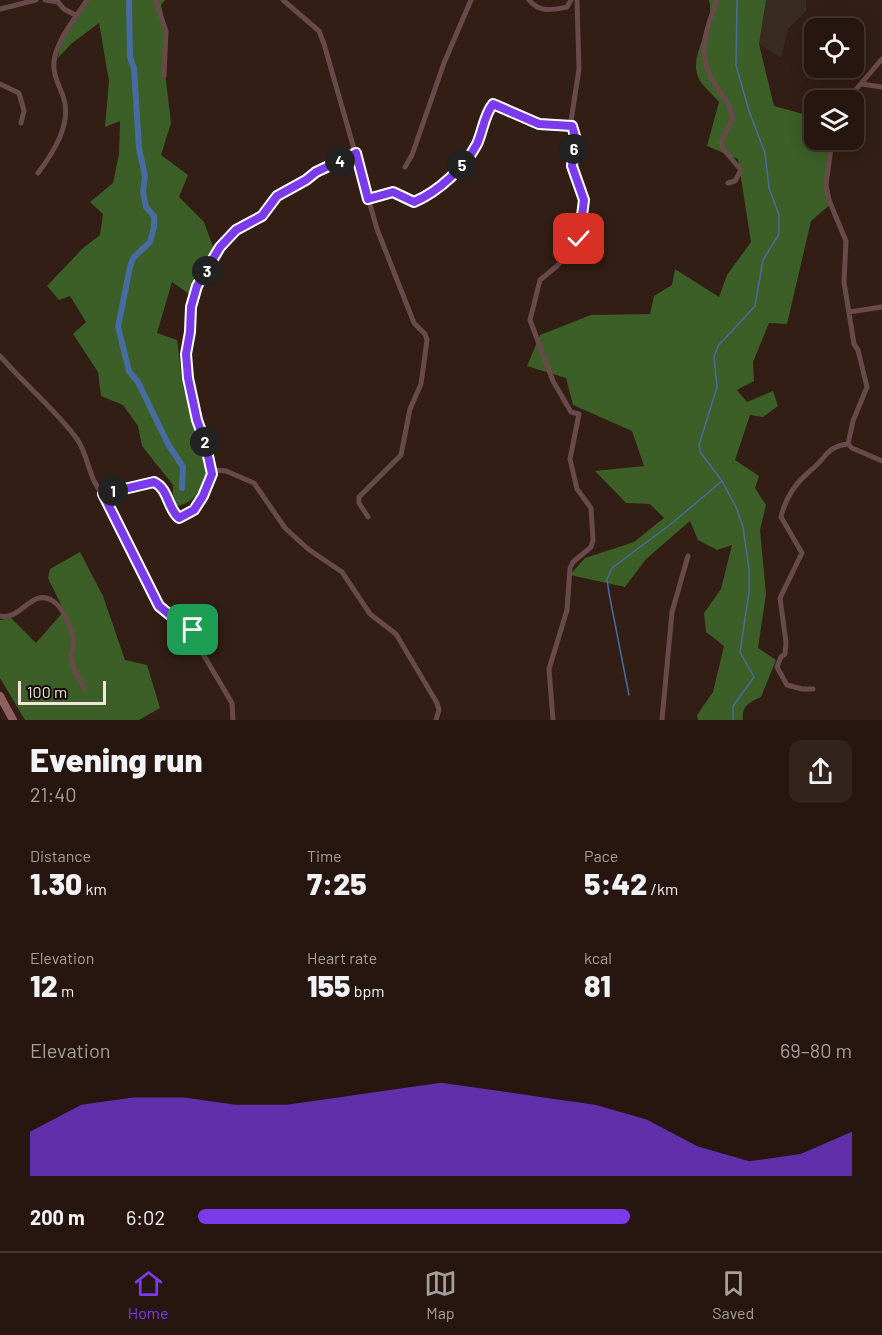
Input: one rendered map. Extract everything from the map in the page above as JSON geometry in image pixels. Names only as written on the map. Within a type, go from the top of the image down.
[{"type":"street","points":[[0,9],[36,0]]},
{"type":"street","points":[[45,0],[58,3],[77,16]]},
{"type":"street","points":[[38,173],[54,151],[61,134],[64,100],[53,70],[55,56],[64,36],[87,0]]},
{"type":"street","points":[[154,0],[166,31],[164,76]]},
{"type":"street","points":[[283,0],[319,31],[377,229],[414,323],[425,334],[427,340],[421,384],[410,409],[401,454],[359,497],[359,503],[368,517]]},
{"type":"street","points":[[405,166],[412,155],[435,85],[464,10],[471,0]]},
{"type":"street","points":[[529,0],[539,9],[549,10],[567,7],[571,0]]},
{"type":"street","points":[[553,720],[549,669],[567,610],[568,577],[573,562],[591,547],[593,529],[591,508],[577,489],[570,459],[579,414],[572,412],[553,381],[530,320],[540,280],[572,250],[581,232],[584,200],[572,166],[575,136],[571,111],[579,69],[577,0]]},
{"type":"street","points":[[717,0],[702,48],[711,78],[725,96],[733,118],[721,141],[724,150],[741,170],[735,181],[728,183]]},
{"type":"street","points":[[854,90],[882,59]]},
{"type":"street","points":[[0,84],[20,93],[24,111],[21,123]]},
{"type":"street","points":[[862,84],[882,87]]},
{"type":"street","points":[[368,199],[393,192],[414,202],[428,197],[467,159],[477,144],[493,104],[539,124],[572,126]]},
{"type":"street","points":[[831,150],[826,185],[829,200],[846,241],[844,282],[854,344],[858,350],[867,387],[849,433],[848,444]]},
{"type":"street","points":[[103,494],[154,482],[163,489],[173,512],[179,518],[194,510],[203,496],[211,472],[192,399],[186,354],[191,307],[197,286],[220,247],[236,230],[262,216],[277,196],[316,172],[356,153]]},
{"type":"street","points":[[849,312],[882,307]]},
{"type":"street","points":[[0,356],[75,437],[86,454],[94,482],[103,494],[159,606],[195,634],[203,654],[232,703],[233,720]]},
{"type":"street","points":[[848,444],[882,461]]},
{"type":"street","points":[[813,689],[787,685],[782,680],[777,667],[781,657],[785,654],[786,642],[780,598],[802,553],[781,517],[787,500],[805,474],[811,471],[830,449],[848,444]]},
{"type":"street","points":[[211,472],[220,469],[254,483],[285,528],[308,549],[342,572],[370,614],[390,627],[404,645],[437,703],[439,710],[436,720]]},
{"type":"street","points":[[662,720],[672,612],[688,556]]},
{"type":"street","points":[[0,616],[13,615],[37,598],[49,598],[58,604],[74,645],[70,658],[85,689]]},
{"type":"street","points":[[0,696],[13,720]]},
{"type":"shaded area","points":[[766,0],[806,0],[806,11],[788,29],[781,58],[759,44]]},
{"type":"green space","points":[[88,0],[165,0],[161,5],[167,32],[164,64],[171,123],[161,155],[188,175],[179,197],[204,222],[215,252],[192,296],[172,282],[157,333],[177,340],[184,389],[209,452],[208,475],[202,487],[190,501],[173,507],[173,485],[142,446],[138,426],[123,405],[101,396],[98,372],[73,334],[86,322],[70,296],[59,300],[47,286],[82,249],[100,235],[103,214],[90,202],[113,183],[119,154],[120,121],[105,127],[109,81],[99,23],[71,44],[58,58],[61,42]]},
{"type":"green space","points":[[709,0],[766,0],[759,44],[774,106],[804,114],[804,150],[831,150],[828,185],[832,203],[811,221],[787,324],[769,323],[753,362],[754,381],[737,390],[747,402],[773,391],[778,406],[763,417],[750,415],[735,460],[759,476],[755,488],[766,505],[760,530],[766,594],[758,648],[776,660],[761,697],[745,708],[743,720],[698,720],[697,715],[713,692],[724,646],[706,632],[704,613],[721,589],[732,545],[717,550],[698,540],[690,521],[646,559],[625,587],[570,575],[585,558],[634,542],[664,518],[650,504],[626,503],[595,471],[644,466],[632,431],[573,405],[566,378],[527,366],[540,335],[591,315],[650,314],[654,296],[672,285],[675,269],[719,297],[727,275],[751,242],[738,159],[707,146],[719,102],[700,81],[696,71],[696,61],[709,21]]},
{"type":"green space","points":[[80,552],[103,596],[125,660],[147,665],[160,708],[139,720],[25,720],[0,678],[0,620],[11,618],[36,643],[64,611],[48,578],[50,569]]},
{"type":"waterway","points":[[129,0],[130,57],[134,69],[139,148],[145,176],[143,192],[146,207],[154,216],[154,227],[150,242],[133,258],[118,327],[129,371],[138,382],[168,444],[183,467],[182,488]]},
{"type":"waterway","points":[[733,720],[733,706],[754,677],[740,652],[749,592],[749,569],[743,527],[736,507],[722,481],[701,453],[699,445],[717,387],[714,357],[718,346],[755,306],[763,260],[779,234],[779,215],[769,188],[765,153],[749,111],[736,65],[737,0]]},
{"type":"waterway","points":[[629,695],[607,579],[612,568],[671,524],[722,481]]},
{"type":"route","points":[[193,630],[181,624],[159,606],[103,494],[154,482],[163,489],[173,512],[179,518],[194,510],[203,496],[212,474],[188,378],[186,354],[191,307],[197,286],[220,247],[236,230],[262,216],[277,196],[316,172],[356,153],[368,199],[393,192],[414,202],[428,197],[467,159],[477,144],[493,104],[539,124],[557,127],[572,126],[575,136],[572,166],[584,200],[579,239]]}]
